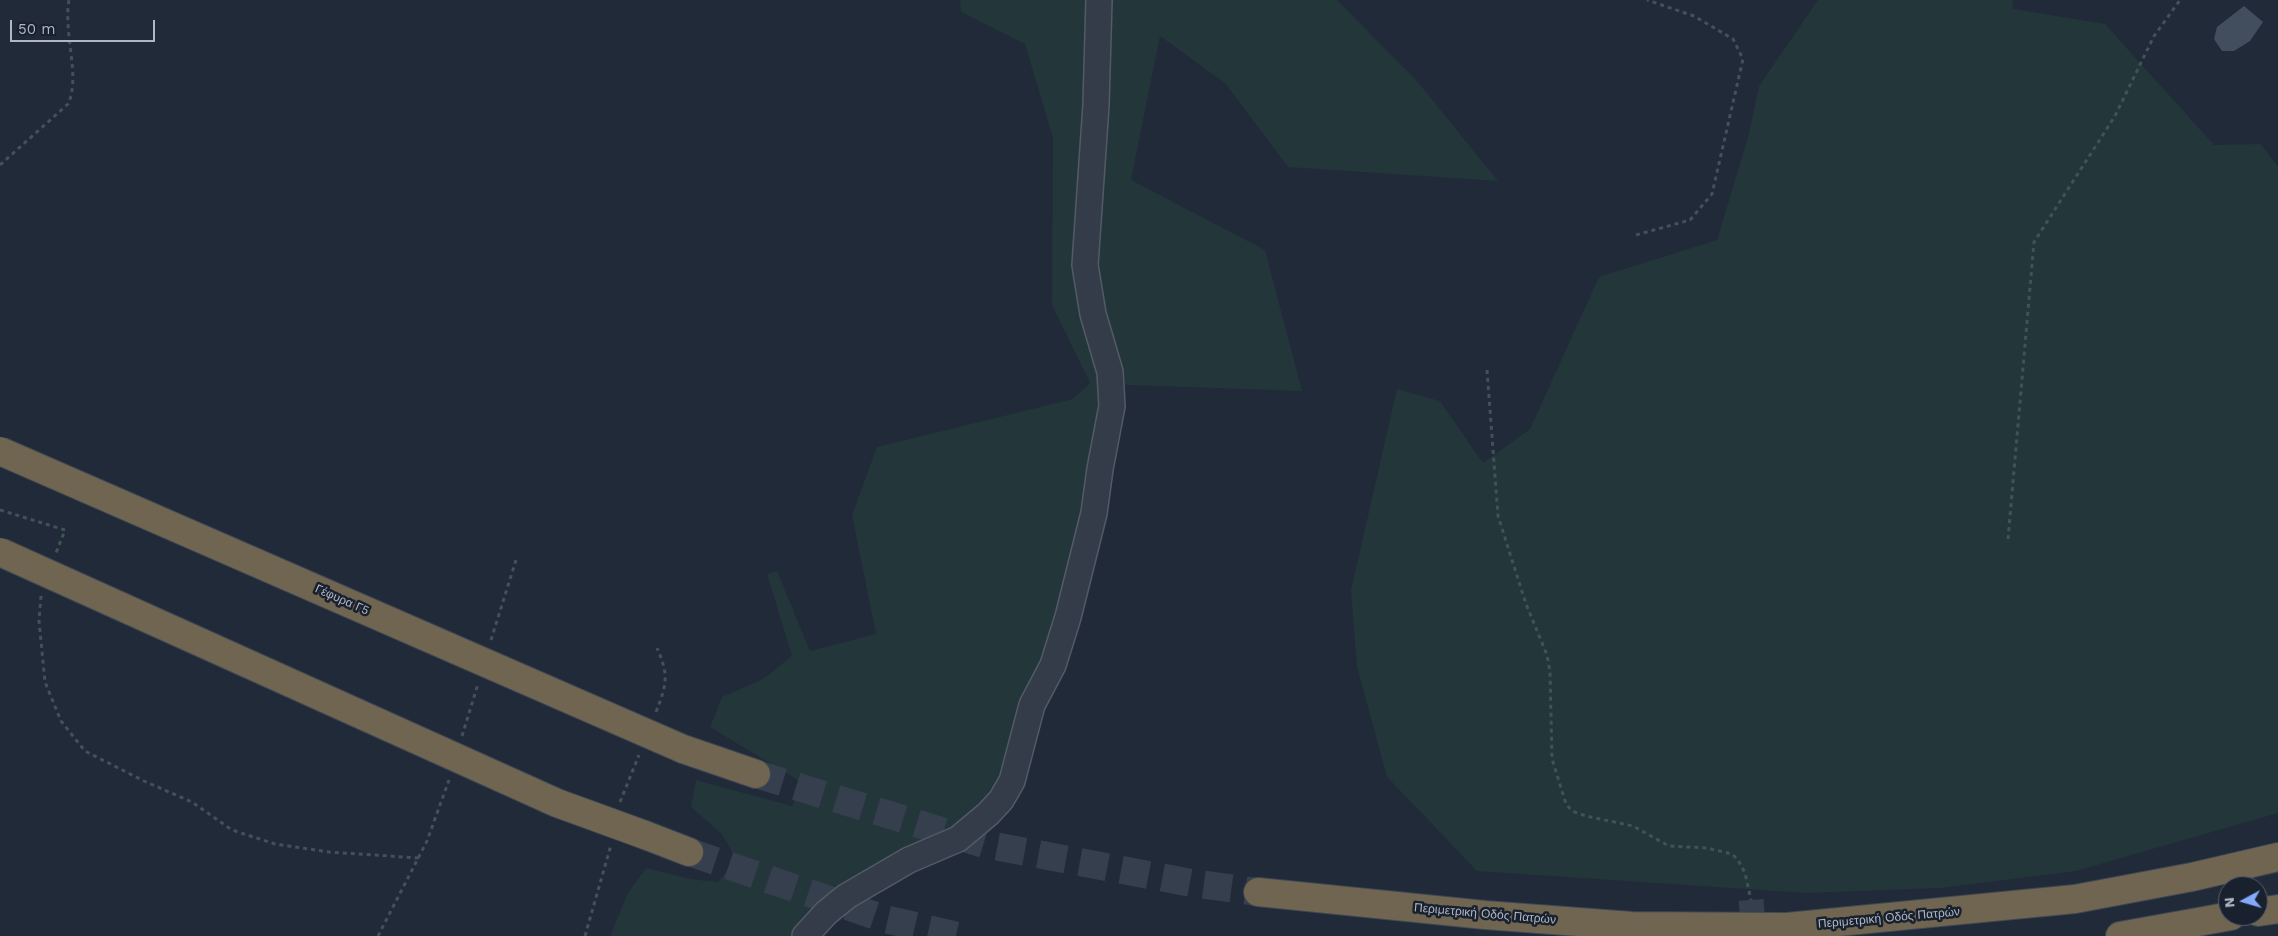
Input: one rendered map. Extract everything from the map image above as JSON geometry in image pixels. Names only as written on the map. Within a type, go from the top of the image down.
[{"type":"highway","name":"Γέφυρα Γ5","points":[[0,451],[683,749],[756,774]]},
{"type":"highway","points":[[0,552],[557,803],[689,852]]},
{"type":"highway","name":"Περιμετρική Οδός Πατρών","points":[[1258,892],[1485,915],[1623,926],[1788,927],[2075,899],[2192,877],[2278,857]]},
{"type":"highway","points":[[2120,936],[2218,918]]},
{"type":"street","points":[[804,936],[826,913],[847,896],[902,864],[958,839],[988,814],[1012,781],[1032,705],[1053,665],[1070,609],[1094,513],[1104,444],[1112,406],[1110,372],[1093,314],[1085,265],[1096,104],[1099,0]]},
{"type":"path","points":[[0,166],[68,104],[74,92],[66,16],[69,0]]},
{"type":"path","points":[[1636,235],[1690,220],[1712,194],[1743,59],[1732,39],[1725,34],[1694,16],[1647,0]]},
{"type":"path","points":[[2008,539],[2034,242],[2115,116],[2154,36],[2180,0]]},
{"type":"path","points":[[1487,370],[1498,516],[1526,604],[1547,655],[1550,672],[1552,759],[1566,804],[1572,811],[1586,816],[1633,826],[1669,846],[1707,848],[1732,854],[1745,872],[1751,900]]},
{"type":"path","points":[[0,510],[64,530],[54,558]]},
{"type":"path","points":[[41,595],[39,621],[45,682],[61,721],[85,751],[144,781],[192,802],[232,830],[275,844],[330,852],[419,858]]},
{"type":"path","points":[[655,714],[666,681],[665,665],[657,648]]},
{"type":"path","points":[[619,807],[641,750]]},
{"type":"path","points":[[585,936],[612,841]]},
{"type":"green space","points":[[960,0],[1337,0],[1417,81],[1498,181],[1288,167],[1225,83],[1160,36],[1131,180],[1265,250],[1302,391],[1102,384],[1084,521],[1050,652],[1003,787],[989,805],[796,936],[610,936],[628,893],[646,868],[690,879],[718,882],[736,859],[722,834],[691,807],[696,780],[792,806],[803,783],[710,727],[722,697],[763,679],[792,656],[767,574],[777,571],[810,651],[876,634],[852,515],[877,447],[1073,399],[1090,383],[1052,305],[1053,138],[1025,44],[961,12]]},
{"type":"green space","points":[[1818,0],[2012,0],[2013,9],[2105,24],[2214,145],[2261,144],[2278,167],[2278,813],[2076,871],[1940,888],[1806,893],[1477,871],[1387,777],[1357,667],[1351,590],[1397,389],[1440,401],[1483,463],[1530,429],[1599,277],[1717,240],[1748,137],[1759,86]]},
{"type":"building","points":[[2244,6],[2263,22],[2250,41],[2234,51],[2222,51],[2214,39],[2217,27]]},
{"type":"tunnel","points":[[756,774],[984,844],[1191,883],[1258,892]]},
{"type":"tunnel","points":[[689,852],[885,919],[958,936]]},
{"type":"tunnel","points":[[1751,900],[1754,936]]}]
